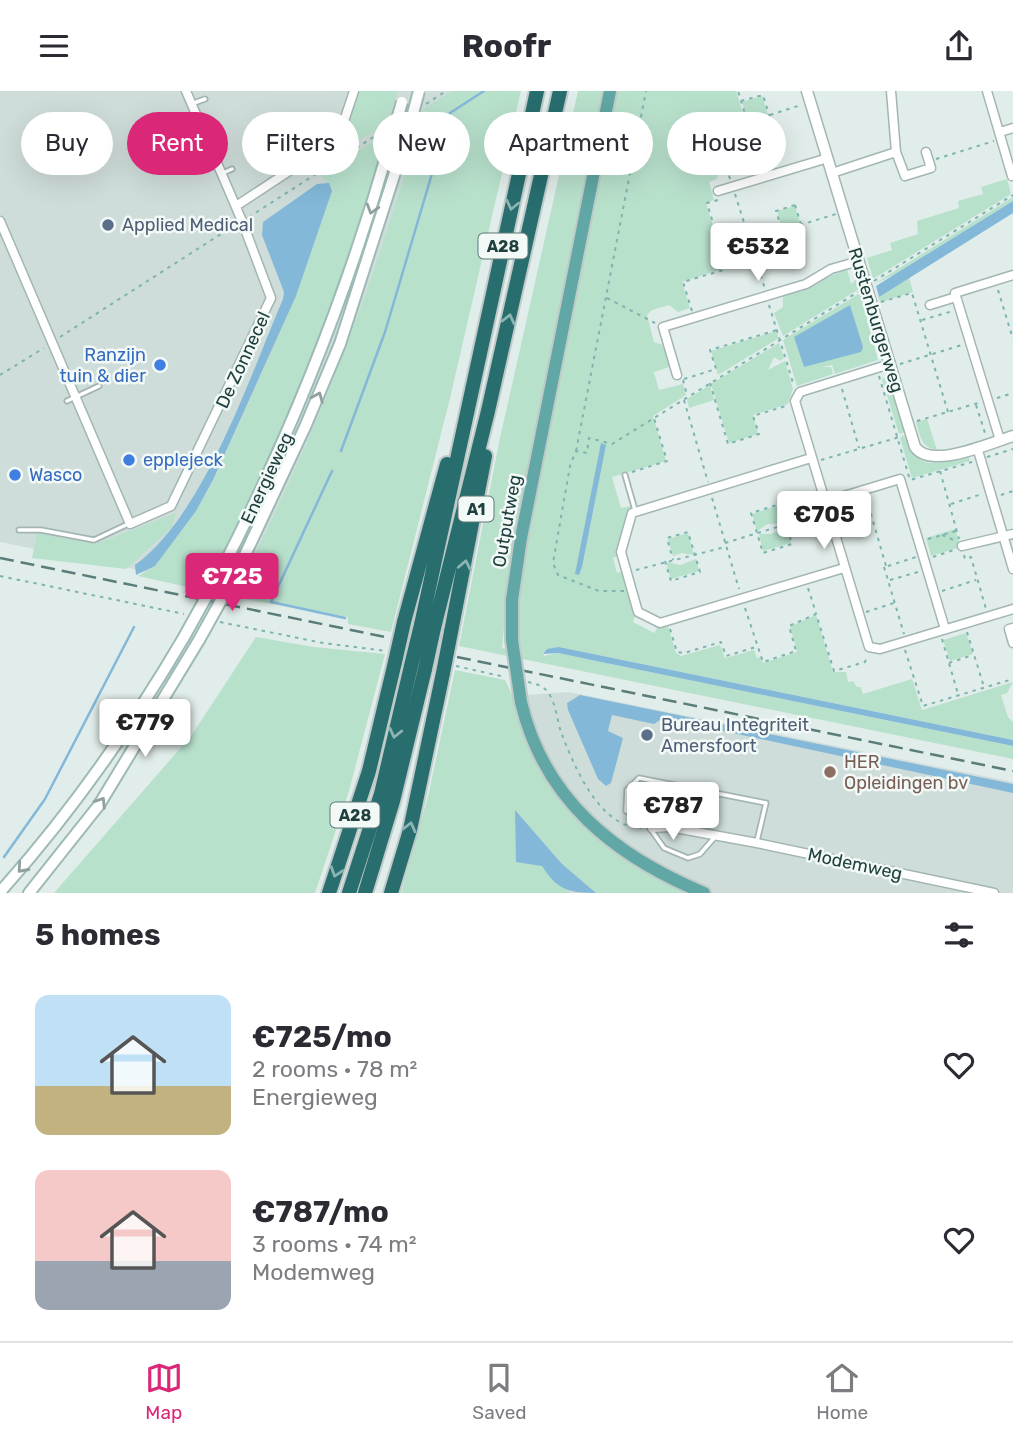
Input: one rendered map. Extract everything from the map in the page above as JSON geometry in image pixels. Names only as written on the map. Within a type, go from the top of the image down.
[{"type":"highway","name":"A28","points":[[365,893],[393,801],[468,400],[537,91]]},
{"type":"highway","name":"A28","points":[[427,627],[494,385],[560,91]]},
{"type":"highway","name":"A1","points":[[391,893],[410,830],[449,670],[451,632],[481,487],[494,385]]},
{"type":"highway","name":"A28","points":[[329,893],[369,771],[437,494],[468,400]]},
{"type":"highway","name":"A28","points":[[349,893],[418,668]]},
{"type":"main road","name":"Energieweg","points":[[29,893],[99,805],[238,570],[300,440],[340,344],[419,91]]},
{"type":"main road","name":"Outputweg","points":[[610,91],[521,538],[512,600],[512,640],[521,702],[538,751],[578,811],[617,848],[704,893]]},
{"type":"main road","name":"Energieweg","points":[[0,892],[83,794],[150,694],[223,567],[274,467],[327,339],[371,212],[403,97]]},
{"type":"main road","name":"Outputweg","points":[[690,887],[709,893]]},
{"type":"street","name":"De Zonnecel","points":[[186,91],[194,112]]},
{"type":"street","points":[[347,112],[354,91]]},
{"type":"street","name":"Rustenburgerweg","points":[[807,91],[917,451],[930,458],[1013,436]]},
{"type":"street","points":[[891,91],[896,152],[905,176],[931,168],[928,156]]},
{"type":"street","points":[[988,91],[1012,176]]},
{"type":"street","points":[[1001,135],[1013,128]]},
{"type":"street","points":[[832,173],[896,152]]},
{"type":"street","points":[[718,191],[828,158]]},
{"type":"street","name":"De Zonnecel","points":[[130,524],[171,506],[269,304],[270,291],[222,175]]},
{"type":"street","points":[[236,206],[284,175]]},
{"type":"street","points":[[0,221],[52,342],[71,399],[130,524]]},
{"type":"street","points":[[680,378],[663,327],[806,284],[831,269],[859,261]]},
{"type":"street","points":[[930,305],[1013,275]]},
{"type":"street","points":[[956,295],[1000,440]]},
{"type":"street","points":[[890,365],[798,393],[795,403],[871,649],[904,642],[1013,609]]},
{"type":"street","points":[[977,447],[1013,569]]},
{"type":"street","points":[[812,460],[636,510],[630,517],[621,549],[626,572],[638,612],[660,623],[844,568]]},
{"type":"street","points":[[824,502],[900,479],[935,594],[942,630]]},
{"type":"street","points":[[961,546],[1013,534]]},
{"type":"street","points":[[1003,612],[1011,629],[1013,643]]},
{"type":"street","name":"Modemweg","points":[[652,828],[670,827],[717,835],[994,893]]},
{"type":"lane","points":[[191,104],[205,99]]},
{"type":"lane","points":[[228,170],[232,169]]},
{"type":"lane","points":[[71,399],[99,386]]},
{"type":"lane","points":[[625,475],[636,510]]},
{"type":"lane","name":"De Zonnecel","points":[[19,530],[41,530],[94,540],[130,524]]},
{"type":"lane","points":[[717,835],[700,854],[688,858],[664,848],[652,828],[626,811],[627,790],[635,780],[766,803],[757,843]]},
{"type":"path","points":[[632,591],[599,591],[558,575],[553,563],[646,91]]},
{"type":"path","points":[[741,101],[763,95],[768,112]]},
{"type":"path","points":[[779,112],[811,102]]},
{"type":"path","points":[[928,156],[1001,135]]},
{"type":"path","points":[[0,375],[314,175]]},
{"type":"path","points":[[694,318],[684,282],[727,269],[707,203],[736,194]]},
{"type":"path","points":[[576,451],[587,453],[589,438],[612,444],[1013,195]]},
{"type":"path","points":[[795,205],[802,224],[806,237],[786,242],[776,211],[795,205]]},
{"type":"path","points":[[750,240],[844,211]]},
{"type":"path","points":[[720,244],[749,236]]},
{"type":"path","points":[[995,281],[1013,339]]},
{"type":"path","points":[[872,305],[912,293],[948,412]]},
{"type":"path","points":[[606,297],[663,327]]},
{"type":"path","points":[[920,320],[960,309]]},
{"type":"path","points":[[772,314],[798,393]]},
{"type":"path","points":[[718,377],[710,350],[778,330]]},
{"type":"path","points":[[890,365],[970,342]]},
{"type":"path","points":[[687,396],[680,378],[716,369]]},
{"type":"path","points":[[839,380],[859,449]]},
{"type":"path","points":[[710,382],[728,444],[759,434],[753,416],[795,403]]},
{"type":"path","points":[[812,460],[859,449],[948,412],[1013,393]]},
{"type":"path","points":[[683,399],[756,647],[763,662],[796,652],[789,626],[816,614]]},
{"type":"path","points":[[976,404],[988,444]]},
{"type":"path","points":[[625,475],[667,461],[654,417]]},
{"type":"path","points":[[864,490],[910,667],[923,706],[1013,679]]},
{"type":"path","points":[[950,504],[1013,491]]},
{"type":"path","points":[[780,504],[786,524],[792,544],[763,553],[751,513],[780,504]]},
{"type":"path","points":[[725,543],[827,512]]},
{"type":"path","points":[[919,542],[957,530]]},
{"type":"path","points":[[665,561],[671,580],[700,572],[688,532],[667,538],[673,559]]},
{"type":"path","points":[[942,535],[961,546]]},
{"type":"path","points":[[885,567],[961,546]]},
{"type":"path","points":[[626,572],[673,559],[696,557],[726,547]]},
{"type":"path","points":[[889,581],[922,571],[922,557]]},
{"type":"path","points":[[806,580],[834,671],[865,661],[871,649]]},
{"type":"path","points":[[935,594],[977,580]]},
{"type":"path","points":[[859,614],[895,603]]},
{"type":"path","points":[[667,621],[677,652],[684,653],[721,642],[726,656],[756,647]]},
{"type":"path","points":[[964,624],[984,688]]},
{"type":"path","points":[[942,630],[958,695]]},
{"type":"path","points":[[949,663],[974,655]]},
{"type":"path","points":[[905,669],[910,667]]},
{"type":"path","points":[[449,670],[509,678]]},
{"type":"path","points":[[522,681],[541,686],[548,693],[562,734],[585,783],[609,814],[624,826],[652,828]]},
{"type":"shaded area","points":[[0,91],[496,91],[491,112],[484,112],[484,142],[373,617],[0,542]]},
{"type":"shaded area","points":[[569,692],[1013,782],[1013,893],[414,893],[467,699]]},
{"type":"green space","points":[[360,91],[398,91],[391,112],[373,112],[373,132],[359,140],[359,112],[353,112]]},
{"type":"green space","points":[[452,91],[521,91],[516,112],[484,112],[484,175],[502,175],[451,394],[391,632],[348,624],[348,617],[233,597],[291,479],[342,358],[386,235],[404,175],[470,175],[470,112],[422,112]]},
{"type":"green space","points":[[578,91],[605,91],[601,112],[573,112]]},
{"type":"green space","points":[[616,91],[736,91],[743,112],[667,112],[667,175],[718,175],[717,179],[709,182],[714,200],[706,203],[725,265],[722,269],[682,282],[690,308],[678,312],[669,305],[652,310],[647,315],[654,342],[666,346],[672,366],[654,372],[659,390],[683,384],[686,395],[653,416],[666,461],[612,477],[621,508],[631,506],[632,509],[617,549],[618,556],[613,558],[617,573],[621,572],[635,616],[633,622],[654,633],[658,627],[668,626],[676,653],[681,656],[720,645],[725,658],[754,650],[763,663],[797,652],[790,626],[816,615],[833,672],[846,672],[848,682],[853,681],[857,687],[861,687],[863,694],[912,679],[922,710],[1013,682],[1007,693],[1001,695],[1008,717],[1013,722],[1013,740],[559,647],[543,652],[544,656],[557,653],[1013,746],[1013,759],[459,646],[500,438],[559,175],[588,175],[511,555],[502,648],[522,652],[516,625],[525,544],[599,175],[653,175],[653,112],[612,112]]},
{"type":"green space","points":[[762,96],[767,112],[745,112],[742,102]]},
{"type":"green space","points":[[373,142],[373,175],[376,177],[312,361],[250,501],[201,590],[138,576],[155,566],[196,511],[214,480],[296,296],[332,191],[322,175],[359,175],[359,150]]},
{"type":"green space","points":[[1007,179],[1011,194],[873,279],[867,258],[892,250],[890,243],[918,234],[917,221],[959,208],[958,201],[983,194],[981,187]]},
{"type":"green space","points":[[1013,197],[1013,201],[898,273],[874,284]]},
{"type":"green space","points":[[795,206],[804,236],[786,241],[777,211]]},
{"type":"green space","points":[[847,269],[851,284],[856,279],[859,289],[783,336],[774,313],[783,307],[783,296]]},
{"type":"green space","points":[[909,277],[913,292],[880,302],[878,297]]},
{"type":"green space","points":[[860,293],[878,360],[835,374],[832,365],[823,367],[831,367],[833,374],[797,386],[783,340]],"holes":[[[851,307],[852,313],[805,367],[803,366]]]},
{"type":"green space","points":[[776,331],[779,338],[718,375],[711,351]]},
{"type":"green space","points":[[779,343],[784,358],[780,361],[774,357],[768,370],[785,361],[793,389],[788,404],[753,415],[758,434],[729,443],[711,384]]},
{"type":"green space","points":[[889,377],[905,432],[899,434],[882,379]]},
{"type":"green space","points":[[710,385],[714,400],[689,408],[687,399]]},
{"type":"green space","points":[[927,419],[937,450],[924,444],[919,432],[916,422]]},
{"type":"green space","points":[[904,436],[920,460],[933,463],[968,454],[970,461],[912,478],[900,438]]},
{"type":"green space","points":[[779,505],[784,523],[768,524],[757,531],[752,514]]},
{"type":"green space","points":[[176,513],[172,527],[126,569],[32,558],[37,533],[96,544]]},
{"type":"green space","points":[[786,526],[791,543],[763,551],[759,534],[771,534]]},
{"type":"green space","points":[[955,529],[961,547],[931,556],[926,538]]},
{"type":"green space","points":[[688,533],[694,555],[682,553],[673,556],[668,539]]},
{"type":"green space","points":[[696,559],[699,571],[671,579],[666,562],[680,565]]},
{"type":"green space","points":[[966,633],[973,654],[950,661],[943,640]]},
{"type":"green space","points":[[256,637],[314,647],[385,654],[349,791],[315,893],[54,893],[191,736]]},
{"type":"green space","points":[[455,670],[505,680],[537,759],[566,806],[582,825],[621,856],[691,893],[596,893],[562,864],[516,811],[516,861],[542,866],[571,893],[401,893],[429,792]]},
{"type":"water","points":[[329,183],[332,191],[296,296],[213,480],[196,511],[155,566],[136,575],[135,565],[159,543],[182,514],[202,481],[239,406],[283,299],[284,292],[262,235],[263,222],[317,184]]},
{"type":"water","points":[[1013,201],[1013,213],[879,297],[876,286]]},
{"type":"water","points":[[850,305],[863,347],[861,352],[804,367],[794,337]]},
{"type":"water","points":[[601,443],[606,445],[579,575],[575,574]]},
{"type":"water","points":[[559,647],[1013,740],[1013,746],[558,653],[543,654],[547,649]]},
{"type":"water","points":[[580,695],[1013,784],[1013,793],[663,718],[654,724],[612,715],[608,731],[623,738],[611,783],[606,786],[598,779],[568,710],[567,703]]},
{"type":"water","points":[[515,810],[562,864],[596,893],[565,889],[553,880],[542,866],[516,862]]},
{"type":"waterway","points":[[341,451],[385,332],[450,113],[484,91]]},
{"type":"waterway","points":[[332,471],[271,602],[345,618]]},
{"type":"waterway","points":[[4,857],[45,799],[134,627]]},
{"type":"railway","points":[[0,558],[390,638]]},
{"type":"railway","points":[[457,657],[1013,771]]},
{"type":"place","name":"Applied Medical","points":[[108,225]]},
{"type":"place","name":"Ranzijn tuin & dier","points":[[160,365]]},
{"type":"place","name":"epplejeck","points":[[129,460]]},
{"type":"place","name":"Wasco","points":[[15,475]]},
{"type":"place","name":"Bureau Integriteit Amersfoort","points":[[647,735]]},
{"type":"place","name":"HER Opleidingen bv","points":[[830,772]]}]
